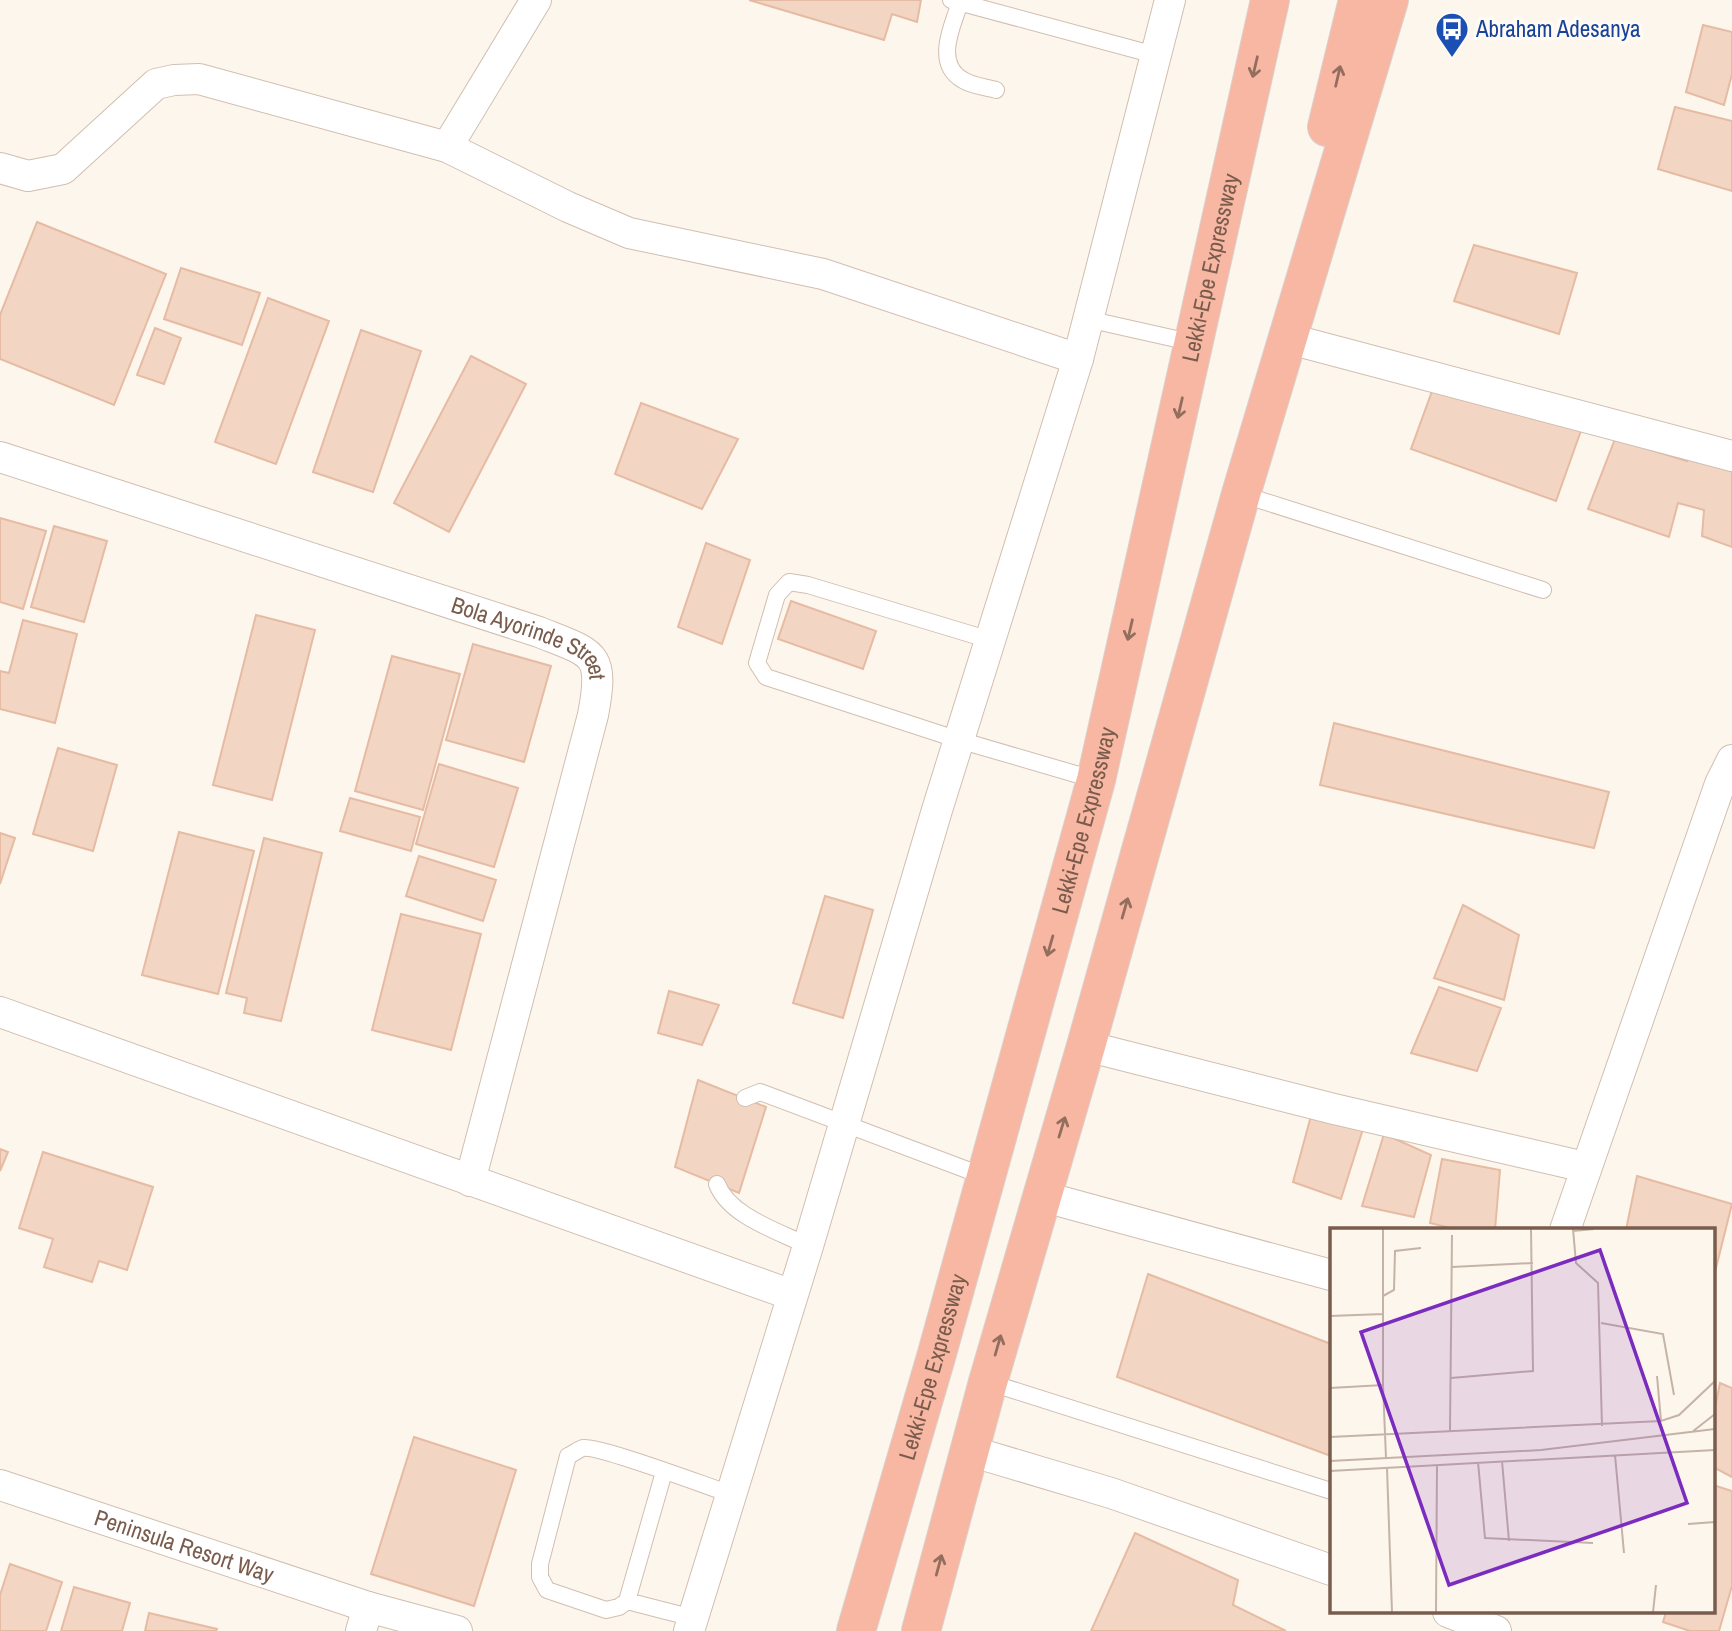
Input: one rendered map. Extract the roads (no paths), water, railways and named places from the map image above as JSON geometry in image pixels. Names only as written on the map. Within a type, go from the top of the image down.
[{"type":"highway","name":"Lekki-Epe Expressway","points":[[856,1631],[1096,780],[1270,0]]},
{"type":"highway","points":[[1324,216],[1322,151],[1358,0]]},
{"type":"highway","points":[[921,1631],[988,1382],[1086,1046],[1241,494],[1389,0]]},
{"type":"street","points":[[447,147],[536,0]]},
{"type":"street","points":[[691,1625],[808,1246],[959,740],[1078,359],[1170,0]]},
{"type":"street","points":[[0,168],[28,176],[63,169],[156,85],[174,80],[199,79],[447,147],[568,208],[629,233],[823,274],[1078,359]]},
{"type":"street","points":[[1286,338],[1732,456]]},
{"type":"street","name":"Bola Ayorinde Street","points":[[0,457],[539,632],[583,650],[597,664],[598,686],[593,715],[470,1181]]},
{"type":"street","points":[[1566,1228],[1720,784],[1732,760]]},
{"type":"street","points":[[0,1012],[792,1295]]},
{"type":"street","points":[[1086,1046],[1334,1109],[1585,1167]]},
{"type":"street","points":[[1041,1196],[1330,1275]]},
{"type":"street","points":[[970,1451],[1111,1493],[1330,1570]]},
{"type":"street","name":"Peninsula Resort Way","points":[[0,1485],[365,1619],[457,1631]]},
{"type":"street","points":[[1452,1614],[1496,1631]]},
{"type":"lane","points":[[996,90],[961,80],[949,64],[946,47],[955,1],[1155,55]]},
{"type":"lane","points":[[1087,319],[1194,343]]},
{"type":"lane","points":[[1241,494],[1543,590]]},
{"type":"lane","points":[[990,640],[808,585],[789,582],[776,595],[757,663],[766,677],[959,740],[1096,780]]},
{"type":"lane","points":[[745,1098],[760,1093],[986,1177]]},
{"type":"lane","points":[[717,1184],[721,1195],[734,1209],[808,1246]]},
{"type":"lane","points":[[988,1382],[1330,1491]]},
{"type":"lane","points":[[664,1472],[627,1601],[620,1607],[606,1610],[547,1590],[540,1577],[540,1564],[568,1456],[583,1448],[598,1450],[731,1494]]},
{"type":"lane","points":[[627,1601],[691,1625]]},
{"type":"place","name":"Abraham Adesanya","points":[[1452,59]]}]
